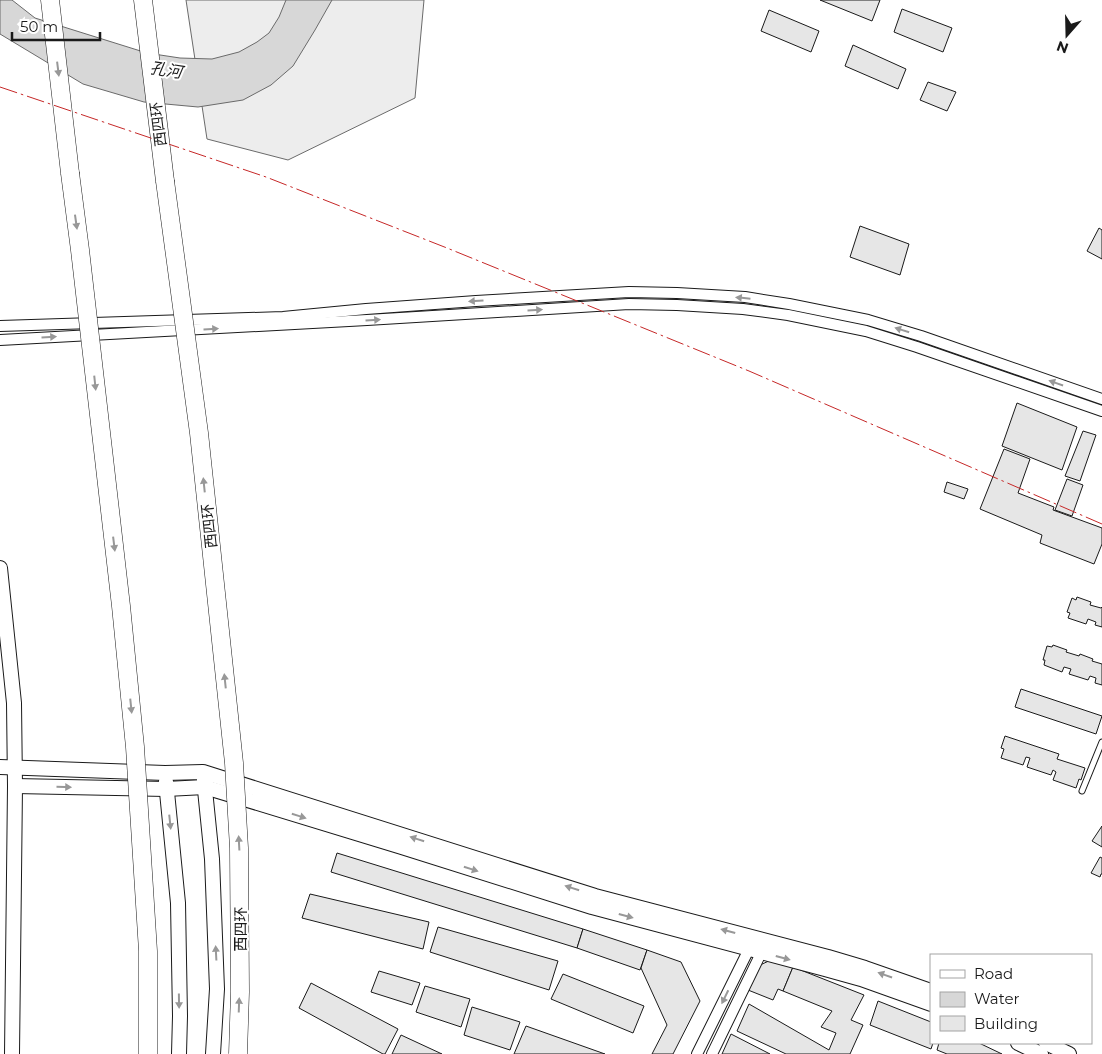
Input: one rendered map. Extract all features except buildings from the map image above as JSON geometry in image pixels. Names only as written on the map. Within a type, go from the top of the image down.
[{"type":"highway","points":[[50,0],[121,606],[134,738],[148,950],[148,1054]]},
{"type":"highway","name":"西四环","points":[[143,0],[199,433],[234,763],[239,848],[240,992],[238,1054]]},
{"type":"street","points":[[0,326],[283,317],[476,301],[629,292],[745,297],[868,320],[1102,399]]},
{"type":"street","points":[[0,340],[629,304],[744,309],[788,315],[866,331],[1102,411]]},
{"type":"street","points":[[0,568],[14,703],[12,1054]]},
{"type":"street","points":[[0,767],[165,773],[203,772],[595,896],[758,945],[930,1004]]},
{"type":"street","points":[[203,772],[212,859],[217,990],[214,1054]]},
{"type":"street","points":[[165,773],[178,903],[179,1054]]},
{"type":"street","points":[[15,786],[166,789],[205,787],[592,907],[865,968],[930,991]]},
{"type":"street","points":[[697,1054],[758,945]]},
{"type":"street","points":[[712,1054],[758,945]]},
{"type":"street","points":[[1020,1044],[1041,1054]]},
{"type":"street","points":[[1048,1044],[1069,1054]]},
{"type":"lane","points":[[1082,791],[1102,742]]},
{"type":"shaded area","points":[[186,0],[424,0],[415,98],[288,160],[207,139]]},
{"type":"water","name":"孔河","points":[[0,0],[12,0],[35,18],[147,53],[180,58],[212,59],[239,52],[269,33],[279,17],[286,0],[332,0],[293,66],[271,85],[243,100],[198,107],[144,102],[83,84],[0,34]]},
{"type":"power","points":[[0,87],[266,177],[447,248],[749,371],[1102,524]]}]
